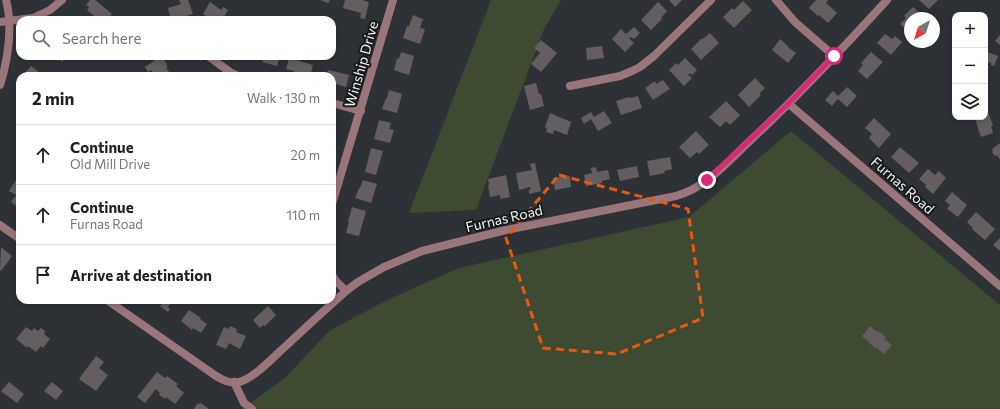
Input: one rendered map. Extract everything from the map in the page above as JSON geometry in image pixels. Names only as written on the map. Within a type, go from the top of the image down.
[{"type":"street","points":[[0,85],[5,68],[9,37],[4,22],[8,8],[6,0]]},
{"type":"street","points":[[37,16],[50,10],[62,0]]},
{"type":"street","name":"Winship Drive","points":[[336,191],[361,112],[393,0]]},
{"type":"street","points":[[570,86],[620,76],[640,67],[654,56],[711,0]]},
{"type":"street","points":[[776,0],[795,22],[834,56]]},
{"type":"street","name":"Furnas Road","points":[[336,300],[358,282],[378,270],[422,251],[506,230],[668,198],[685,193],[700,185],[714,174],[788,104],[887,0]]},
{"type":"street","points":[[4,22],[16,20]]},
{"type":"street","points":[[214,60],[230,72]]},
{"type":"street","points":[[336,104],[361,112]]},
{"type":"street","name":"Furnas Road","points":[[788,104],[1000,286]]},
{"type":"street","points":[[0,225],[16,236]]},
{"type":"street","points":[[336,281],[346,291]]},
{"type":"street","points":[[113,304],[216,376],[226,381],[234,382],[244,403],[252,409]]},
{"type":"street","name":"Furnas Road","points":[[234,382],[248,378],[256,372],[332,304]]},
{"type":"highlighted area","points":[[559,175],[688,209],[703,318],[617,354],[543,348],[506,238]]},
{"type":"green space","points":[[491,0],[561,0],[544,29],[476,210],[409,213]]},
{"type":"green space","points":[[791,131],[1000,305],[1000,409],[242,409],[286,377],[329,331],[385,301],[459,268],[689,217]]},
{"type":"building","points":[[90,0],[95,0],[112,14],[110,16],[94,16],[87,10],[89,7],[86,5]]},
{"type":"building","points":[[179,0],[188,0],[193,14],[186,16],[170,16],[168,8],[181,4]]},
{"type":"building","points":[[320,0],[330,0],[328,3]]},
{"type":"building","points":[[345,0],[362,0],[369,2],[365,19],[360,18],[361,13],[343,8]]},
{"type":"building","points":[[669,0],[682,0],[675,7]]},
{"type":"building","points":[[816,0],[828,0],[826,3],[837,13],[828,23],[809,8]]},
{"type":"building","points":[[919,0],[938,0],[929,9]]},
{"type":"building","points":[[743,1],[752,10],[734,28],[723,17],[732,8],[734,10]]},
{"type":"building","points":[[210,2],[221,10],[223,7],[228,10],[224,16],[206,16],[203,14]]},
{"type":"building","points":[[658,2],[667,11],[661,18],[662,19],[651,30],[641,20]]},
{"type":"building","points":[[913,7],[918,12],[908,12]]},
{"type":"building","points":[[413,15],[423,19],[420,28],[425,29],[420,44],[403,38]]},
{"type":"building","points":[[904,20],[904,28],[900,24]]},
{"type":"building","points":[[634,27],[640,33],[634,39],[631,37],[629,38],[634,43],[625,52],[612,39],[621,29],[626,34]]},
{"type":"building","points":[[710,33],[719,43],[701,60],[691,49],[702,38],[703,39]]},
{"type":"building","points":[[885,34],[892,39],[895,36],[902,42],[891,55],[877,43]]},
{"type":"building","points":[[1000,35],[1000,45],[995,41]]},
{"type":"building","points":[[780,39],[796,53],[788,63],[772,50]]},
{"type":"building","points":[[541,40],[557,53],[541,72],[531,64],[540,53],[534,48]]},
{"type":"building","points":[[602,46],[604,58],[587,60],[586,48]]},
{"type":"building","points":[[401,52],[414,56],[409,75],[394,70],[397,58],[399,59]]},
{"type":"building","points":[[871,52],[883,62],[867,79],[858,71],[863,65],[861,63]]},
{"type":"building","points":[[988,52],[998,56],[994,66],[989,62],[988,64]]},
{"type":"building","points":[[685,58],[697,70],[692,75],[690,73],[688,75],[692,78],[684,86],[669,70],[676,63],[678,65]]},
{"type":"building","points":[[155,60],[164,60],[168,67],[166,68],[169,72],[153,72],[151,70],[148,72],[145,67]]},
{"type":"building","points":[[263,60],[279,60],[277,66],[262,62]]},
{"type":"building","points":[[288,60],[296,60],[313,65],[311,72],[294,72],[286,69]]},
{"type":"building","points":[[31,66],[39,72],[26,72]]},
{"type":"building","points":[[328,70],[349,75],[346,87],[336,84],[336,72],[327,72]]},
{"type":"building","points":[[755,78],[765,88],[759,94],[761,95],[749,107],[738,95]]},
{"type":"building","points":[[663,80],[670,89],[653,100],[645,88],[655,81],[656,84]]},
{"type":"building","points":[[536,83],[544,106],[530,110],[524,86]]},
{"type":"building","points":[[847,87],[857,96],[847,107],[838,99],[832,106],[825,100],[833,91],[838,96]]},
{"type":"building","points":[[389,90],[402,94],[397,113],[382,109]]},
{"type":"building","points":[[638,96],[642,108],[621,115],[616,101]]},
{"type":"building","points":[[726,101],[740,115],[730,125],[726,121],[720,127],[709,117]]},
{"type":"building","points":[[604,111],[612,123],[598,131],[591,119],[584,124],[581,118],[591,112],[594,117]]},
{"type":"building","points":[[550,113],[571,122],[567,135],[554,130],[553,134],[546,132],[547,128],[545,127]]},
{"type":"building","points":[[988,114],[993,126],[991,126],[993,133],[981,137],[975,120],[988,120]]},
{"type":"building","points":[[874,118],[891,134],[879,148],[869,138],[872,134],[865,128]]},
{"type":"building","points":[[379,120],[391,123],[389,129],[394,130],[390,143],[374,139]]},
{"type":"building","points":[[696,131],[709,145],[699,154],[697,152],[690,158],[679,147]]},
{"type":"building","points":[[1000,143],[1000,159],[997,155],[995,156],[992,149]]},
{"type":"building","points":[[900,147],[919,163],[909,173],[891,157]]},
{"type":"building","points":[[371,148],[383,151],[376,175],[365,172]]},
{"type":"building","points":[[670,157],[672,169],[664,171],[665,173],[650,176],[647,161]]},
{"type":"building","points":[[535,163],[541,191],[529,194],[529,190],[531,189],[530,187],[519,190],[516,173],[532,170],[530,164]]},
{"type":"building","points":[[637,166],[639,177],[620,181],[617,170]]},
{"type":"building","points":[[596,167],[597,172],[608,170],[610,179],[602,181],[602,183],[586,186],[584,175],[592,173],[591,168]]},
{"type":"building","points":[[928,169],[935,175],[939,171],[946,178],[933,194],[919,179]]},
{"type":"building","points":[[506,175],[510,197],[500,199],[500,195],[490,197],[488,179]]},
{"type":"building","points":[[570,176],[571,187],[555,190],[553,178]]},
{"type":"building","points":[[16,180],[16,195],[9,191]]},
{"type":"building","points":[[363,180],[377,184],[371,203],[355,198]]},
{"type":"building","points":[[952,192],[967,205],[958,217],[947,209],[950,205],[945,201]]},
{"type":"building","points":[[16,195],[16,206],[11,202]]},
{"type":"building","points":[[352,207],[366,211],[359,236],[346,233]]},
{"type":"building","points":[[976,212],[995,229],[985,240],[972,229],[973,228],[967,222]]},
{"type":"building","points":[[1000,238],[1000,251],[993,245]]},
{"type":"building","points":[[1,247],[12,256],[1,271],[0,270]]},
{"type":"building","points":[[162,304],[170,304],[168,307],[170,309],[168,312],[160,306]]},
{"type":"building","points":[[268,306],[276,315],[265,326],[263,325],[260,328],[253,320]]},
{"type":"building","points":[[189,310],[207,324],[201,333],[193,328],[192,330],[181,321]]},
{"type":"building","points":[[230,326],[237,329],[236,332],[246,336],[240,349],[229,343],[226,349],[216,345],[224,327],[228,329]]},
{"type":"building","points":[[870,326],[886,337],[884,339],[892,345],[884,354],[862,336]]},
{"type":"building","points":[[26,327],[32,331],[34,328],[38,331],[41,328],[45,331],[44,334],[50,339],[43,348],[41,346],[36,352],[28,346],[27,348],[16,339]]},
{"type":"building","points":[[96,356],[104,362],[99,368],[108,375],[96,391],[79,379]]},
{"type":"building","points":[[157,372],[165,378],[167,376],[178,384],[176,386],[184,393],[175,404],[166,397],[165,399],[159,395],[160,393],[156,389],[145,403],[137,397]]},
{"type":"building","points":[[9,382],[24,394],[17,403],[1,391]]},
{"type":"building","points":[[52,382],[63,391],[56,400],[44,391]]},
{"type":"building","points":[[198,403],[201,403],[209,409],[194,409]]},
{"type":"route","points":[[707,180],[788,104],[834,56]]}]
